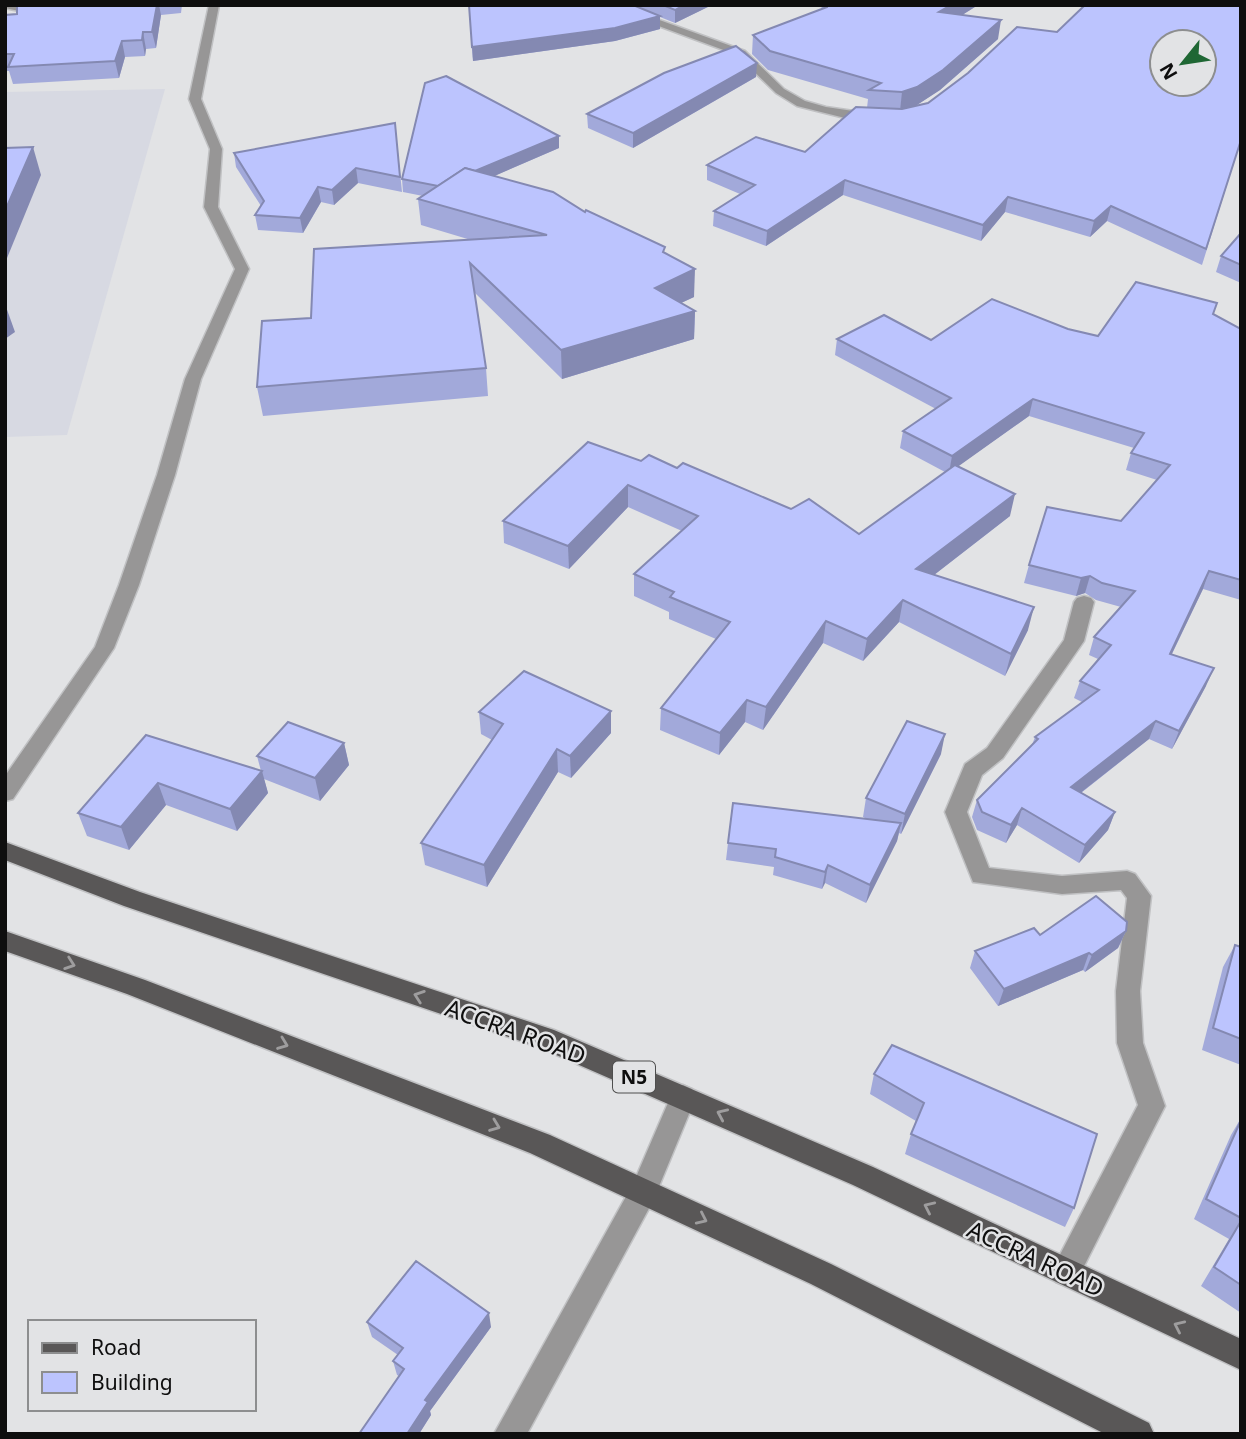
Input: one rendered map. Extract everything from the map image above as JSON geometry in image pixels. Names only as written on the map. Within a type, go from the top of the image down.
[{"type":"main road","name":"ACCRA ROAD","points":[[5,851],[132,898],[545,1038],[863,1176],[1241,1355]]},
{"type":"main road","points":[[5,941],[136,987],[540,1144],[821,1274],[1138,1434]]},
{"type":"street","points":[[6,5],[19,8],[45,5]]},
{"type":"street","points":[[5,793],[104,648],[129,585],[166,475],[193,379],[242,270],[211,207],[216,149],[195,99],[214,5]]},
{"type":"street","points":[[607,5],[741,53],[755,62],[780,91],[822,111],[892,118]]},
{"type":"street","points":[[1066,1272],[1152,1106],[1130,1044],[1128,991],[1139,896],[1127,880],[1062,885],[981,876],[956,812],[973,770],[995,753],[1074,640],[1084,602]]},
{"type":"street","points":[[510,1434],[643,1192],[683,1097]]},
{"type":"shaded area","points":[[165,89],[67,435],[5,437],[5,92]]},
{"type":"building","points":[[17,5],[157,5],[152,32],[143,32],[142,40],[122,41],[115,61],[8,67],[14,54],[5,54],[5,15],[17,14]]},
{"type":"building","points":[[469,5],[633,5],[660,16],[615,28],[472,47]]},
{"type":"building","points":[[663,5],[684,5],[675,10]]},
{"type":"building","points":[[827,5],[951,5],[939,12],[1001,20],[943,70],[917,87],[902,92],[869,90],[881,83],[770,51],[753,35]]},
{"type":"building","points":[[1085,5],[1241,5],[1241,140],[1206,249],[1111,206],[1094,221],[1008,197],[983,225],[845,180],[767,231],[714,211],[755,185],[707,165],[756,137],[805,152],[856,107],[902,109],[928,103],[968,73],[1017,27],[1057,32]]},
{"type":"building","points":[[736,46],[757,63],[633,133],[587,114],[664,73]]},
{"type":"building","points":[[446,76],[559,136],[475,171],[465,168],[438,186],[402,179],[425,83]]},
{"type":"building","points":[[395,123],[400,177],[356,168],[332,190],[318,187],[300,218],[255,215],[264,201],[234,153]]},
{"type":"building","points":[[33,147],[5,211],[5,148]]},
{"type":"building","points":[[465,168],[553,192],[585,212],[586,210],[665,247],[663,252],[695,269],[655,288],[695,311],[561,350],[470,263],[486,368],[257,387],[262,321],[311,318],[314,249],[547,235],[418,199]]},
{"type":"building","points":[[1241,233],[1241,265],[1221,256]]},
{"type":"building","points":[[1136,282],[1217,303],[1213,314],[1241,329],[1241,580],[1209,571],[1170,654],[1214,668],[1179,731],[1156,721],[1071,787],[1115,812],[1085,845],[1022,808],[1011,825],[982,812],[977,800],[1038,739],[1035,737],[1099,690],[1080,681],[1111,645],[1094,637],[1135,591],[1102,583],[1090,576],[1081,578],[1029,565],[1047,507],[1121,521],[1170,465],[1131,453],[1144,433],[1033,399],[952,456],[903,431],[951,398],[837,339],[884,315],[931,340],[992,299],[1068,329],[1098,336]]},
{"type":"building","points":[[588,442],[641,461],[649,455],[677,468],[683,463],[791,509],[809,499],[859,534],[955,465],[1015,494],[916,569],[1034,607],[1011,654],[903,600],[867,639],[826,621],[766,707],[747,700],[720,733],[661,708],[730,622],[670,597],[674,592],[634,574],[698,516],[628,485],[568,546],[503,521]]},
{"type":"building","points":[[524,671],[611,711],[570,756],[557,749],[484,865],[421,843],[503,724],[479,712]]},
{"type":"building","points":[[907,721],[945,734],[905,814],[866,798]]},
{"type":"building","points":[[288,722],[344,743],[315,778],[257,756]]},
{"type":"building","points":[[146,735],[262,771],[230,809],[158,783],[121,827],[78,813]]},
{"type":"building","points":[[733,803],[901,823],[870,885],[828,865],[825,872],[775,857],[776,849],[728,843]]},
{"type":"building","points":[[1096,896],[1127,922],[1126,931],[1092,955],[1089,953],[1004,989],[975,951],[1034,928],[1040,935]]},
{"type":"building","points":[[1235,945],[1241,947],[1241,1039],[1213,1028]]},
{"type":"building","points":[[892,1045],[1097,1134],[1074,1208],[911,1134],[924,1103],[874,1074]]},
{"type":"building","points":[[1241,1120],[1241,1218],[1206,1199]]},
{"type":"building","points":[[1241,1221],[1241,1285],[1214,1267]]},
{"type":"building","points":[[416,1261],[489,1313],[425,1400],[428,1402],[407,1434],[359,1434],[404,1369],[393,1361],[403,1348],[367,1322]]}]
